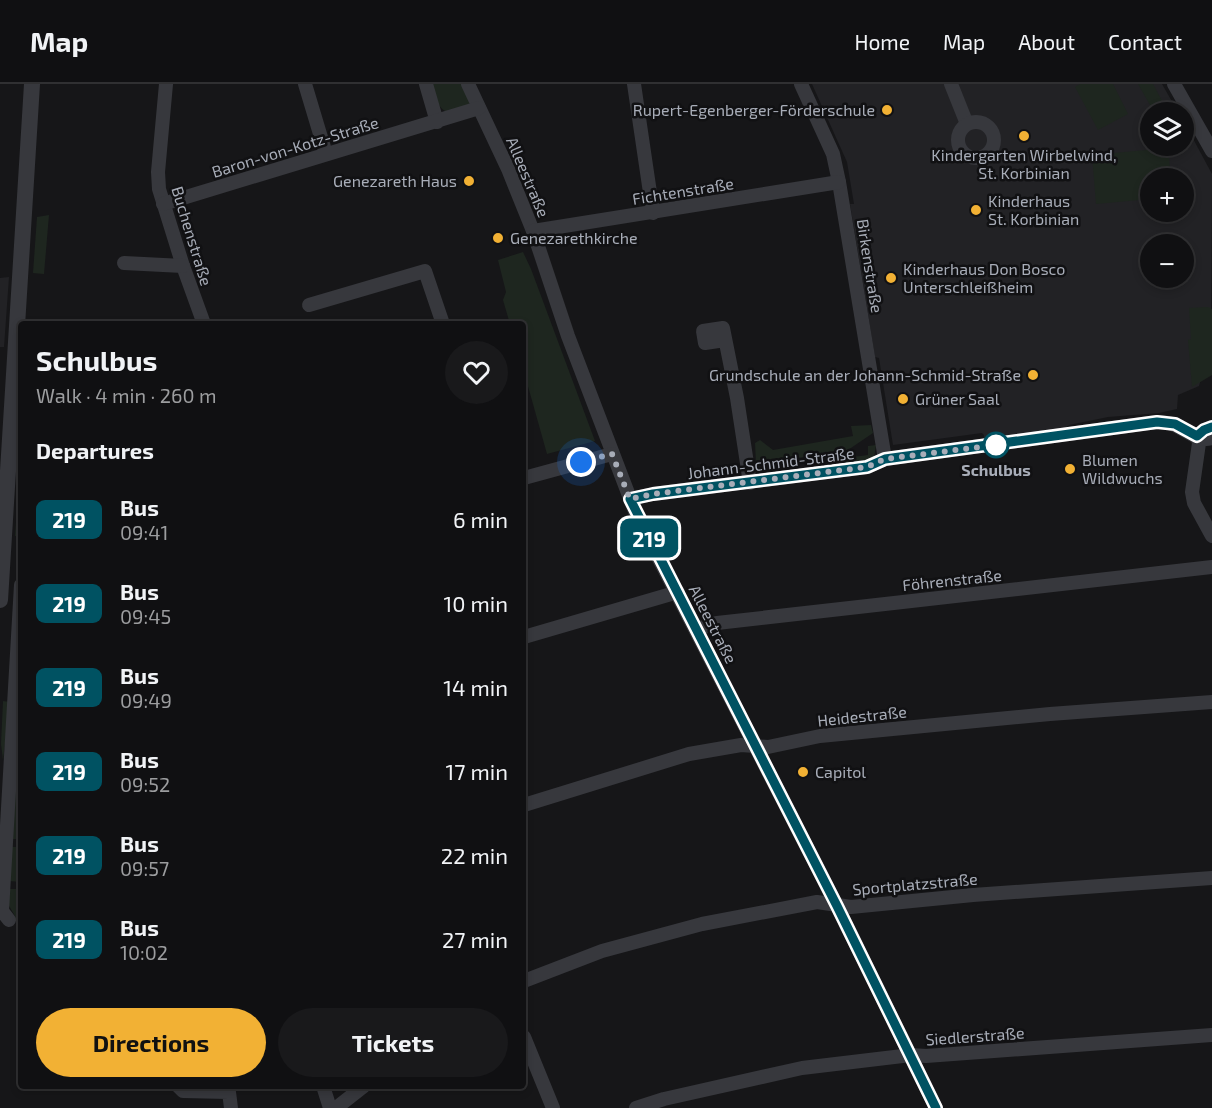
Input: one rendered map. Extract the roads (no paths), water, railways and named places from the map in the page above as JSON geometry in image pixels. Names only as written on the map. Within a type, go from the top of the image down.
[{"type":"street","points":[[0,600],[32,84]]},
{"type":"street","name":"Buchenstraße","points":[[165,84],[158,172],[163,204],[203,321]]},
{"type":"street","points":[[305,84],[326,154]]},
{"type":"street","points":[[426,84],[437,122],[479,108]]},
{"type":"street","name":"Alleestraße","points":[[468,84],[508,170],[533,231],[568,336],[630,499],[757,746],[936,1108]]},
{"type":"street","points":[[634,84],[653,213]]},
{"type":"street","name":"Birkenstraße","points":[[801,84],[833,154],[885,459]]},
{"type":"street","points":[[951,84],[967,124]]},
{"type":"street","points":[[1174,84],[1212,151]]},
{"type":"street","name":"Baron-von-Kotz-Straße","points":[[163,204],[437,122]]},
{"type":"street","name":"Fichtenstraße","points":[[533,231],[839,182]]},
{"type":"street","points":[[124,263],[183,266]]},
{"type":"street","points":[[309,305],[425,271],[442,321]]},
{"type":"street","points":[[725,340],[737,398],[750,483]]},
{"type":"street","name":"Johann-Schmid-Straße","points":[[630,499],[653,494],[867,467],[885,459],[1157,422],[1175,424],[1207,440],[1212,438]]},
{"type":"street","points":[[1212,427],[1197,436],[1199,443],[1193,479],[1194,503],[1212,536]]},
{"type":"street","points":[[526,477],[612,454]]},
{"type":"street","name":"Föhrenstraße","points":[[697,629],[717,623],[1212,567]]},
{"type":"street","points":[[526,636],[678,592]]},
{"type":"street","points":[[9,920],[2,911],[18,636]]},
{"type":"street","name":"Heidestraße","points":[[526,804],[689,754],[741,745],[768,747],[820,736],[1050,714],[1212,702]]},
{"type":"street","name":"Sportplatzstraße","points":[[526,980],[602,951],[702,924],[817,902],[851,907],[973,895],[1212,878]]},
{"type":"street","name":"Siedlerstraße","points":[[636,1108],[664,1098],[802,1068],[911,1055],[926,1056],[1212,1035]]},
{"type":"street","points":[[526,1042],[553,1108]]},
{"type":"street","points":[[181,1089],[183,1091],[229,1092],[231,1108]]},
{"type":"street","points":[[324,1089],[330,1108]]},
{"type":"street","points":[[336,1108],[360,1089]]},
{"type":"place","name":"Rupert-Egenberger-Förderschule","points":[[887,110]]},
{"type":"place","name":"Kindergarten Wirbelwind, St. Korbinian","points":[[1024,136]]},
{"type":"place","name":"Genezareth Haus","points":[[469,181]]},
{"type":"place","name":"Kinderhaus St. Korbinian","points":[[976,210]]},
{"type":"place","name":"Genezarethkirche","points":[[498,238]]},
{"type":"place","name":"Kinderhaus Don Bosco Unterschleißheim","points":[[891,278]]},
{"type":"place","name":"Grundschule an der Johann-Schmid-Straße","points":[[1033,375]]},
{"type":"place","name":"Grüner Saal","points":[[903,399]]},
{"type":"place","name":"Schulbus","points":[[996,445]]},
{"type":"place","name":"Blumen Wildwuchs","points":[[1070,469]]},
{"type":"place","name":"Capitol","points":[[803,772]]}]
